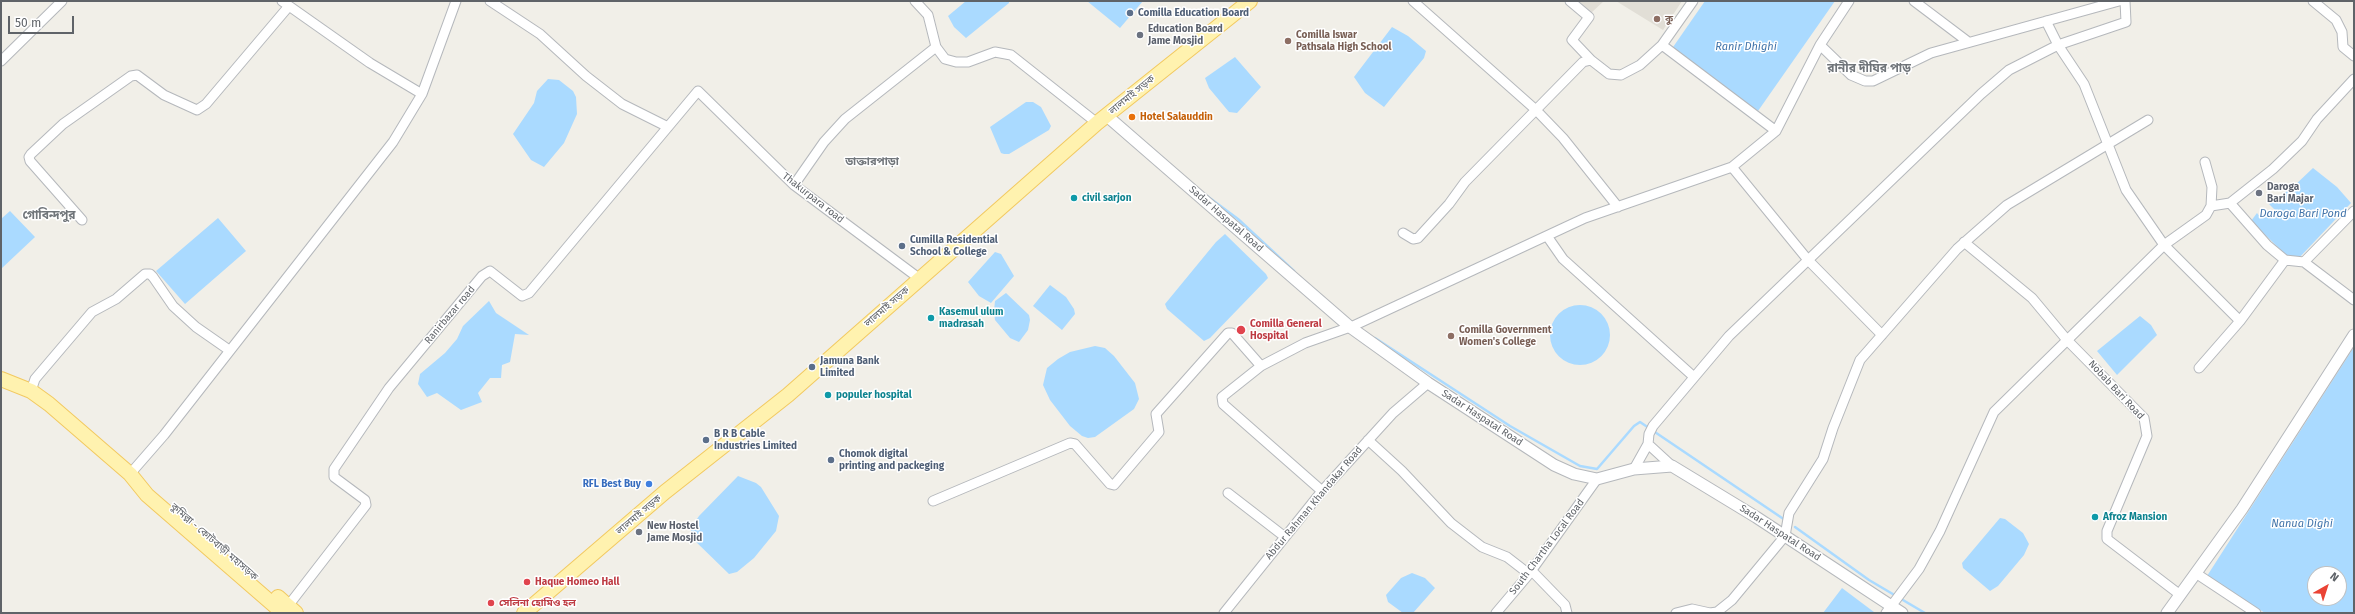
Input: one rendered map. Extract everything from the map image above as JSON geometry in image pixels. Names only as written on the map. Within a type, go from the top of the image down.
[{"type":"main road","name":"লালমাই সড়ক","points":[[524,613],[665,492],[788,395],[1102,119],[1250,1]]},
{"type":"main road","name":"কুমিল্লা - কোটবাড়ী মহাসড়ক","points":[[1,378],[31,391],[130,474],[147,495],[289,611]]},
{"type":"street","points":[[1,61],[62,1]]},
{"type":"street","points":[[130,474],[164,435],[393,142],[422,94],[456,1]]},
{"type":"street","points":[[490,1],[540,34],[586,76],[622,104],[668,127]]},
{"type":"street","points":[[915,1],[928,15],[936,47],[945,59],[956,62],[968,62],[995,52],[1012,54],[1102,119]]},
{"type":"street","points":[[1412,1],[1536,110],[1563,138],[1618,207]]},
{"type":"street","points":[[1570,1],[1589,17],[1572,40],[1591,60],[1609,74],[1621,75],[1640,65],[1662,45],[1693,1]]},
{"type":"street","points":[[1322,492],[1223,404],[1222,397],[1261,366],[1304,343],[1352,326],[1362,320],[1585,218],[1732,167],[1776,131],[1820,45],[1849,1]]},
{"type":"street","points":[[1914,1],[1967,41]]},
{"type":"street","points":[[1820,45],[1851,75],[1865,81],[1873,82],[1931,53],[1967,41],[2119,1]]},
{"type":"street","points":[[1634,469],[1648,444],[1651,430],[1729,336],[1808,260],[1877,197],[1981,94],[2009,70],[2058,45],[2126,22],[2125,1]]},
{"type":"street","points":[[2313,1],[2336,20],[2342,32],[2344,47],[2354,56]]},
{"type":"street","points":[[82,220],[30,161],[29,157],[31,154],[63,124],[131,76],[137,75],[156,90],[188,107],[197,110],[206,104],[285,4],[370,63],[422,94]]},
{"type":"street","points":[[2046,21],[2058,45],[2084,84],[2126,190],[2164,245],[2240,321]]},
{"type":"street","points":[[1662,45],[1776,131]]},
{"type":"street","points":[[794,185],[824,142],[845,119],[936,47]]},
{"type":"street","points":[[1403,233],[1413,239],[1418,238],[1449,204],[1465,182],[1583,62],[1591,60]]},
{"type":"street","points":[[2211,206],[2230,203],[2274,170],[2302,141],[2317,119],[2354,79]]},
{"type":"street","name":"Ranirbazar road","points":[[289,611],[366,505],[365,500],[334,477],[334,470],[389,388],[482,276],[490,271],[522,296],[529,293],[698,91]]},
{"type":"street","name":"Thakurpara road","points":[[698,91],[794,185],[920,279]]},
{"type":"street","name":"Sadar Haspatal Road","points":[[1102,119],[1352,326],[1428,383],[1554,465],[1574,474],[1597,479],[1634,469],[1672,466],[1785,536],[1889,607],[1902,613]]},
{"type":"street","points":[[1676,613],[1692,609],[1710,613],[1717,612],[1732,600],[1785,536],[1790,513],[1823,460],[1833,428],[1860,360],[1964,242],[2007,205],[2108,142],[2148,120]]},
{"type":"street","points":[[1889,607],[1919,569],[1940,531],[1994,412],[2164,245],[2193,226],[2206,215],[2211,206],[2212,187],[2205,162]]},
{"type":"street","points":[[1732,167],[1808,260],[1882,335]]},
{"type":"street","points":[[2230,203],[2267,245],[2285,260],[2304,262],[2354,300]]},
{"type":"street","points":[[2304,262],[2354,211]]},
{"type":"street","points":[[1547,236],[1563,259],[1694,377]]},
{"type":"street","name":"Nobab Bari Road","points":[[1964,242],[2032,298],[2067,340],[2138,411],[2147,426],[2145,443],[2114,512],[2107,531],[2107,539],[2179,594]]},
{"type":"street","points":[[2199,368],[2240,321],[2285,260]]},
{"type":"street","points":[[31,391],[35,379],[92,312],[116,299],[145,274],[153,277],[173,306],[196,327],[229,350]]},
{"type":"street","points":[[933,501],[1070,443],[1075,444],[1110,484],[1114,485],[1159,432],[1156,414],[1224,336],[1232,334],[1261,366]]},
{"type":"street","points":[[2167,613],[2179,594],[2196,574],[2294,429],[2354,335]]},
{"type":"street","name":"Abdur Rahman Khandakar Road","points":[[1224,613],[1322,492],[1368,440],[1392,413],[1428,383]]},
{"type":"street","points":[[1368,440],[1402,471],[1451,524],[1482,547],[1507,557],[1530,572],[1565,605],[1567,613]]},
{"type":"street","points":[[1648,444],[1672,466]]},
{"type":"street","name":"South Chartha Local Road","points":[[1496,613],[1530,572],[1597,479]]},
{"type":"street","points":[[1228,493],[1285,537]]},
{"type":"street","points":[[2196,574],[2256,613]]},
{"type":"shaded area","points":[[1576,1],[1604,1],[1591,13]]},
{"type":"shaded area","name":"কু","points":[[1616,1],[1682,1],[1663,30]]},
{"type":"water","points":[[966,1],[1009,1],[1009,3],[966,38],[954,27],[948,16]]},
{"type":"water","points":[[1087,1],[1143,1],[1120,28]]},
{"type":"water","name":"Ranir Dhighi","points":[[1705,1],[1835,1],[1758,111],[1671,50]]},
{"type":"water","points":[[1392,27],[1408,36],[1426,51],[1424,58],[1384,107],[1365,93],[1354,77]]},
{"type":"water","points":[[1235,57],[1261,87],[1237,113],[1229,112],[1209,88],[1205,78]]},
{"type":"water","points":[[548,79],[559,80],[573,91],[576,97],[577,114],[564,143],[544,167],[531,160],[513,134],[534,103],[537,91]]},
{"type":"water","points":[[1026,102],[1033,102],[1041,107],[1051,126],[1049,130],[1009,154],[1001,153],[990,127]]},
{"type":"water","name":"Daroga Bari Pond","points":[[2313,168],[2337,187],[2351,203],[2298,259],[2289,258],[2251,221],[2257,213],[2260,217],[2275,210],[2269,204],[2294,186]]},
{"type":"water","points":[[10,211],[35,237],[1,269],[1,219]]},
{"type":"water","points":[[218,218],[246,251],[185,304],[156,271]]},
{"type":"water","points":[[1225,234],[1266,274],[1268,278],[1210,338],[1204,341],[1167,309],[1165,304],[1216,242]]},
{"type":"water","points":[[995,252],[1001,254],[1014,276],[991,303],[979,296],[968,282]]},
{"type":"water","points":[[1050,285],[1066,297],[1074,309],[1075,314],[1062,330],[1033,306]]},
{"type":"water","points":[[1006,293],[1029,315],[1030,320],[1028,330],[1019,342],[1010,338],[995,320],[995,301]]},
{"type":"water","points":[[489,301],[496,313],[529,335],[515,334],[510,362],[502,365],[501,378],[490,378],[478,393],[482,402],[461,410],[437,393],[427,397],[418,384],[420,374],[445,353],[457,339],[463,326]]},
{"type":"water","points":[[1580,305],[1597,310],[1605,318],[1610,335],[1605,352],[1597,360],[1580,365],[1563,360],[1555,352],[1550,335],[1555,318],[1563,310]]},
{"type":"water","points":[[2140,316],[2151,325],[2157,335],[2117,375],[2097,351]]},
{"type":"water","points":[[1095,346],[1105,348],[1114,356],[1135,383],[1139,399],[1134,409],[1095,437],[1088,438],[1082,436],[1070,426],[1050,400],[1043,385],[1047,368],[1058,359],[1070,352]]},
{"type":"water","name":"Nanua Dighi","points":[[2354,347],[2354,613],[2265,613],[2207,576]]},
{"type":"water","points":[[738,476],[756,483],[761,487],[779,516],[776,531],[754,558],[737,572],[729,574],[691,537],[691,528],[699,516]]},
{"type":"water","points":[[2000,518],[2005,519],[2023,533],[2029,544],[2024,555],[1998,586],[1990,591],[1963,568],[1962,563]]},
{"type":"water","points":[[1412,573],[1425,578],[1435,588],[1413,613],[1403,613],[1388,602],[1386,595],[1401,578]]},
{"type":"water","points":[[1842,588],[1874,612],[1823,613]]},
{"type":"waterway","points":[[1207,196],[1238,219],[1294,271]]},
{"type":"waterway","points":[[1375,338],[1510,426],[1580,466],[1597,469],[1634,426],[1640,422],[1785,520]]},
{"type":"waterway","points":[[1795,527],[1869,580],[1925,613]]},
{"type":"place","name":"Comilla Education Board","points":[[1130,13]]},
{"type":"place","name":"কু","points":[[1657,19]]},
{"type":"place","name":"Education Board Jame Mosjid","points":[[1140,35]]},
{"type":"place","name":"Comilla Iswar Pathsala High School","points":[[1288,41]]},
{"type":"place","name":"Hotel Salauddin","points":[[1132,117]]},
{"type":"place","name":"Daroga Bari Majar","points":[[2259,193]]},
{"type":"place","name":"civil sarjon","points":[[1074,198]]},
{"type":"place","name":"Cumilla Residential School & College","points":[[902,246]]},
{"type":"place","name":"Kasemul ulum madrasah","points":[[931,318]]},
{"type":"place","name":"Comilla General Hospital","points":[[1241,330]]},
{"type":"place","name":"Comilla Government Women's College","points":[[1451,336]]},
{"type":"place","name":"Jamuna Bank Limited","points":[[812,367]]},
{"type":"place","name":"populer hospital","points":[[828,395]]},
{"type":"place","name":"B R B Cable Industries Limited","points":[[706,440]]},
{"type":"place","name":"Chomok digital printing and packeging","points":[[831,460]]},
{"type":"place","name":"RFL Best Buy","points":[[649,484]]},
{"type":"place","name":"Afroz Mansion","points":[[2095,517]]},
{"type":"place","name":"New Hostel Jame Mosjid","points":[[639,532]]},
{"type":"place","name":"Haque Homeo Hall","points":[[527,582]]},
{"type":"place","name":"সেলিনা হোমিও হল","points":[[491,603]]},
{"type":"district","name":"রানীর দীঘির পাড়","points":[[1869,69]]},
{"type":"district","name":"ডাক্তারপাড়া","points":[[872,162]]},
{"type":"district","name":"গোবিন্দপুর","points":[[49,216]]}]
